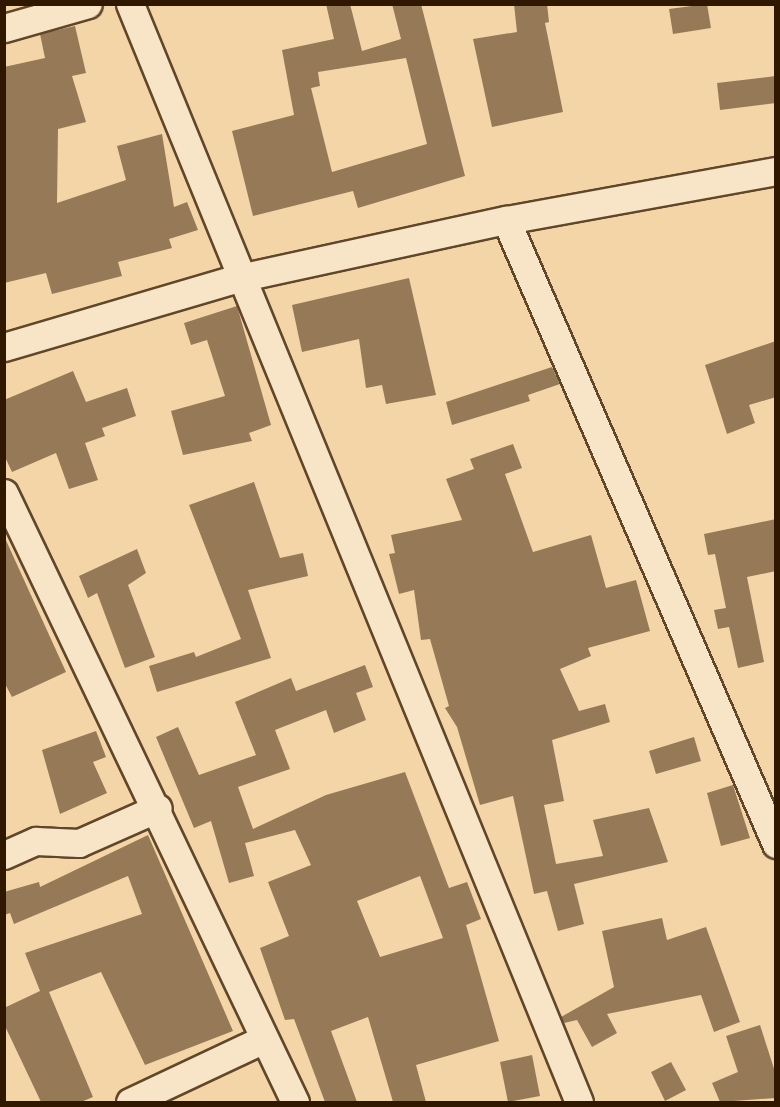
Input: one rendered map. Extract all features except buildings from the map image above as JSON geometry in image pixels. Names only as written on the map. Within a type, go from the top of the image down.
[{"type":"street","points":[[4,28],[88,4]]},
{"type":"street","points":[[130,4],[239,278],[579,1102]]},
{"type":"street","points":[[4,347],[239,278],[506,220],[776,171]]},
{"type":"street","points":[[506,220],[776,844]]},
{"type":"street","points":[[4,493],[15,542],[158,808],[264,1039],[296,1102]]},
{"type":"street","points":[[4,855],[36,841],[79,843],[158,808]]},
{"type":"street","points":[[130,1102],[264,1039]]}]
